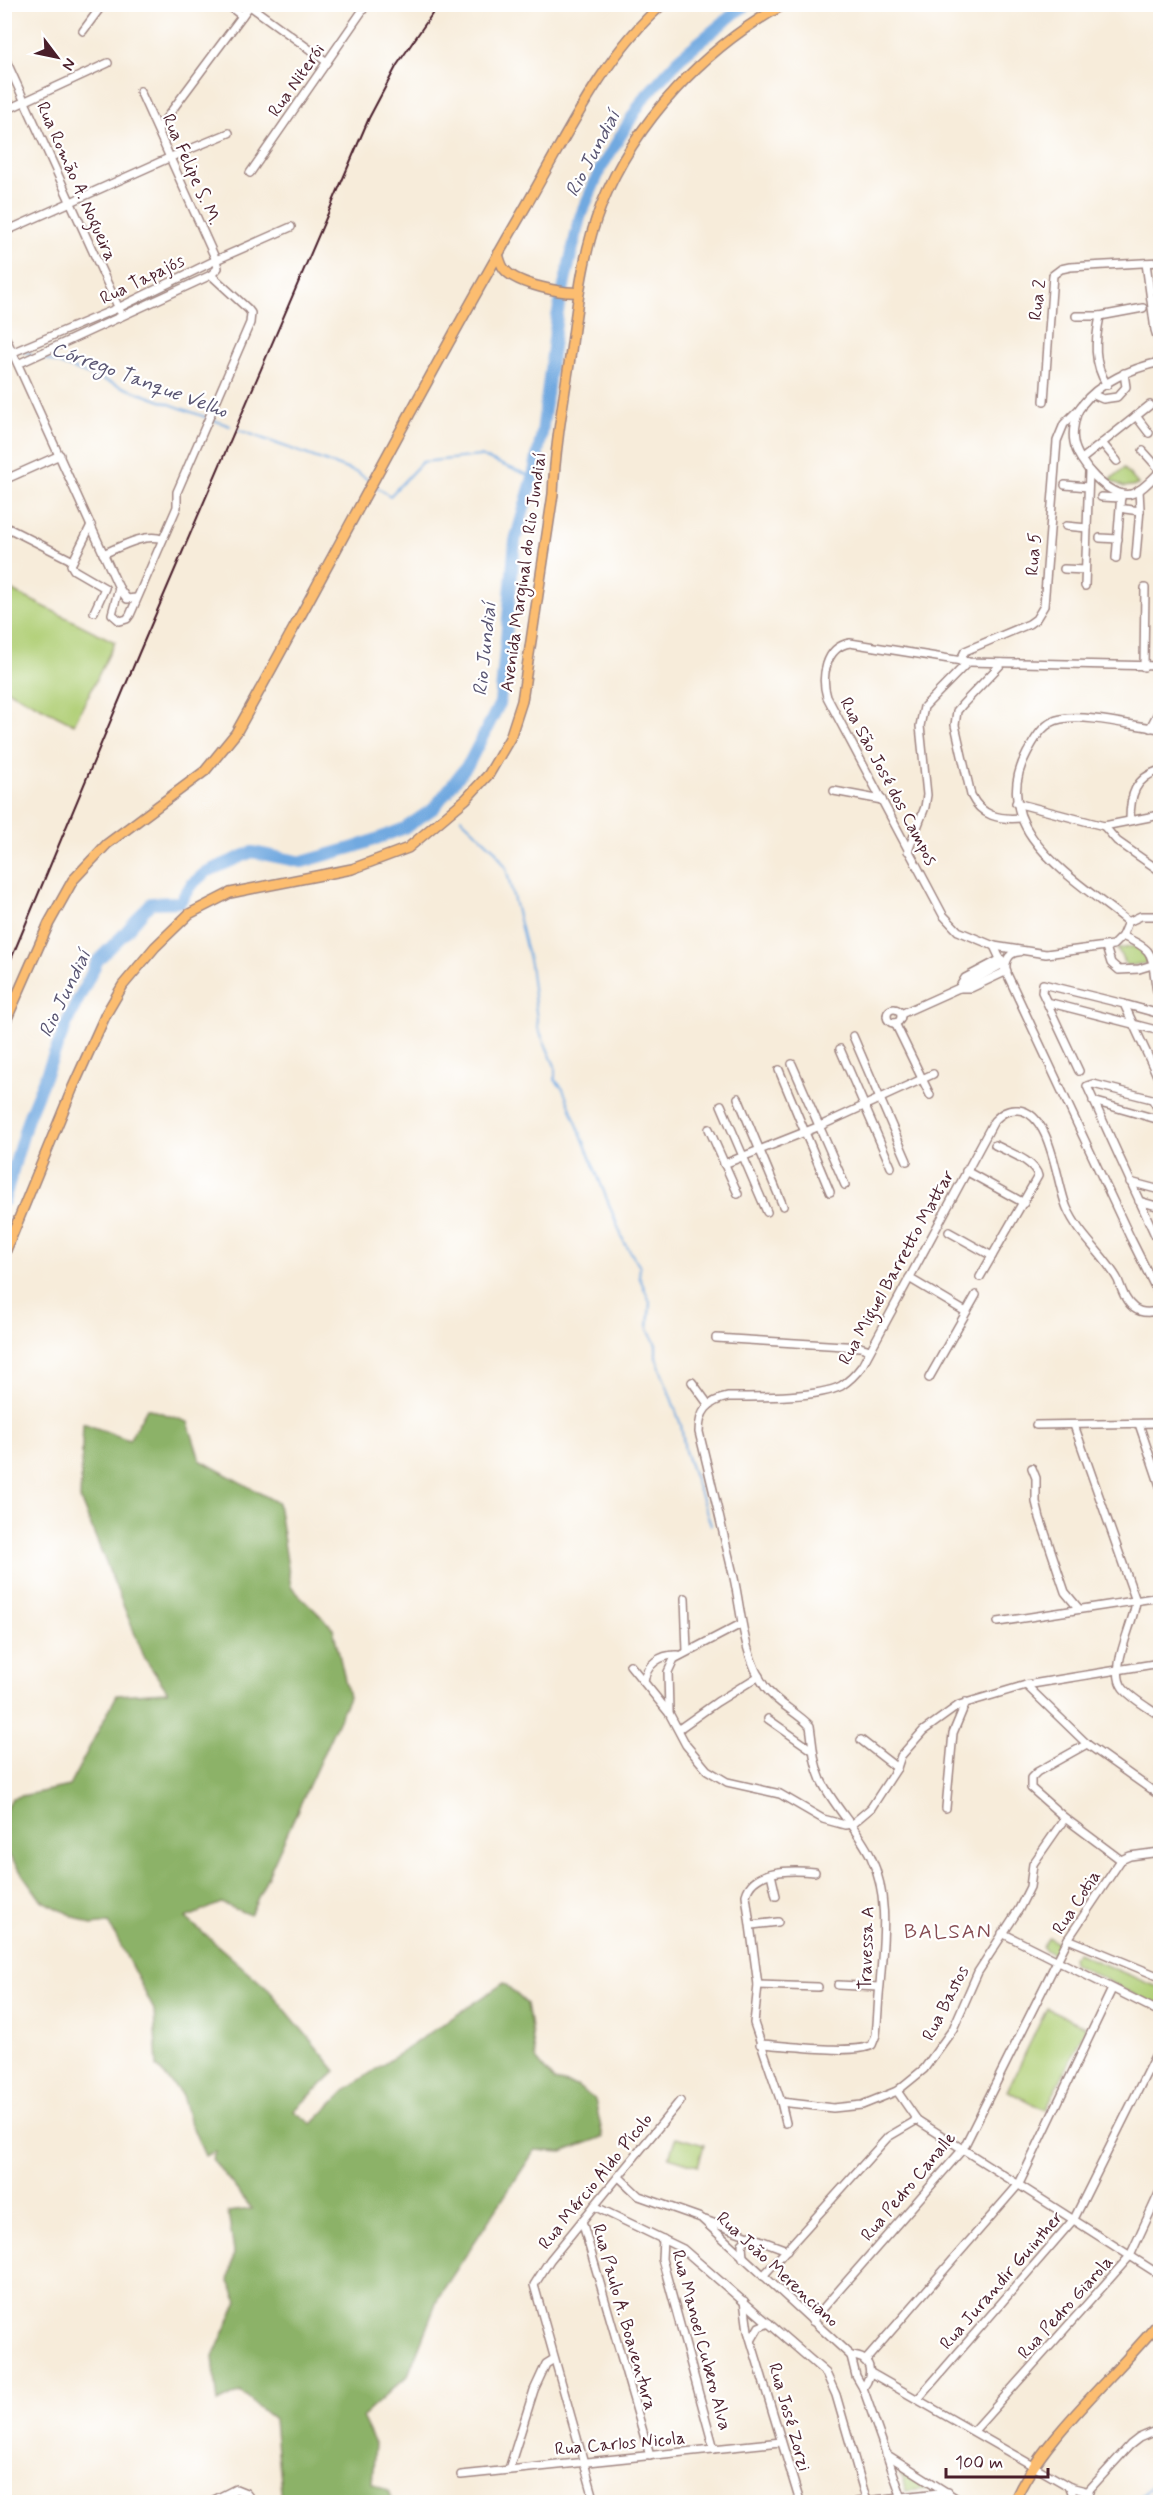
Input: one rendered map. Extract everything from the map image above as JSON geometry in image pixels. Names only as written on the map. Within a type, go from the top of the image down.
[{"type":"main road","points":[[4,1025],[49,923],[73,880],[107,844],[205,771],[236,733],[498,254],[595,87],[644,21],[663,4]]},
{"type":"main road","name":"Avenida Marginal do Rio Jundiaí","points":[[4,1255],[73,1087],[106,1014],[123,985],[155,947],[189,914],[230,893],[352,868],[408,848],[479,786],[500,756],[518,714],[528,671],[553,494],[554,461],[577,292],[600,206],[639,135],[672,92],[751,22],[785,4]]},
{"type":"main road","points":[[498,254],[508,274],[554,290],[577,292]]},
{"type":"main road","points":[[1014,2502],[1034,2467],[1161,2321]]},
{"type":"street","points":[[83,31],[103,4]]},
{"type":"street","points":[[227,4],[242,16]]},
{"type":"street","name":"Rua Niterói","points":[[250,173],[366,4]]},
{"type":"street","points":[[158,129],[250,5],[327,62]]},
{"type":"street","name":"Rua Romão A. Nogueira","points":[[4,56],[122,317]]},
{"type":"street","points":[[4,111],[108,63]]},
{"type":"street","name":"Rua Felipe S. M.","points":[[140,91],[216,260]]},
{"type":"street","points":[[4,232],[229,133]]},
{"type":"street","name":"Rua Tapajós","points":[[4,356],[118,308],[216,260],[291,227]]},
{"type":"street","points":[[119,588],[112,611],[117,621],[127,619],[177,507],[177,492],[252,318],[248,309],[211,275],[218,268],[216,260]]},
{"type":"street","name":"Rua 2","points":[[1044,401],[1053,275],[1061,269],[1070,267],[1161,262]]},
{"type":"street","points":[[1146,263],[1155,330],[1161,346]]},
{"type":"street","name":"Rua Tapajós","points":[[18,364],[211,275]]},
{"type":"street","points":[[1076,316],[1100,316],[1143,308]]},
{"type":"street","points":[[1100,316],[1096,334],[1096,360],[1098,372],[1107,385]]},
{"type":"street","points":[[64,330],[69,340]]},
{"type":"street","points":[[4,334],[119,588],[127,598],[136,598]]},
{"type":"street","name":"Rua 5","points":[[908,851],[927,795],[920,726],[924,707],[964,661],[965,651],[1029,624],[1036,619],[1044,606],[1057,441],[1064,424],[1094,395],[1124,373],[1161,362]]},
{"type":"street","points":[[1094,395],[1103,399],[1116,397],[1125,387],[1124,373]]},
{"type":"street","points":[[1082,459],[1150,405]]},
{"type":"street","points":[[1081,407],[1073,435],[1077,452],[1089,471],[1110,490],[1121,496]]},
{"type":"street","points":[[1136,416],[1149,433]]},
{"type":"street","points":[[1102,443],[1117,461]]},
{"type":"street","points":[[1101,497],[1132,494],[1161,471],[1143,451]]},
{"type":"street","points":[[4,480],[60,455]]},
{"type":"street","points":[[1085,586],[1089,471]]},
{"type":"street","points":[[1065,485],[1088,487]]},
{"type":"street","points":[[1136,556],[1140,511],[1139,490]]},
{"type":"street","points":[[1116,558],[1121,496]]},
{"type":"street","points":[[1125,509],[1140,511]]},
{"type":"street","points":[[91,525],[73,561],[72,569],[105,588],[94,612]]},
{"type":"street","points":[[4,526],[73,561]]},
{"type":"street","points":[[1066,526],[1087,528]]},
{"type":"street","points":[[84,539],[96,537]]},
{"type":"street","points":[[103,554],[146,538],[162,539]]},
{"type":"street","points":[[1100,538],[1118,539]]},
{"type":"street","points":[[1064,569],[1085,570]]},
{"type":"street","points":[[1144,667],[1145,588]]},
{"type":"street","name":"Rua São José dos Campos","points":[[1122,936],[1113,945],[1046,954],[994,946],[951,925],[943,915],[908,851],[827,697],[823,679],[827,665],[838,647],[850,643],[964,661],[1160,666]]},
{"type":"street","points":[[1002,663],[957,711],[955,725],[971,795],[976,805],[984,812],[1000,819],[1021,819]]},
{"type":"street","points":[[1150,728],[1161,709]]},
{"type":"street","points":[[1128,922],[1043,852],[1032,839],[1021,819],[1016,803],[1015,789],[1018,769],[1040,731],[1050,722],[1061,718],[1078,718],[1161,729]]},
{"type":"street","points":[[1130,820],[1134,790],[1145,777],[1161,770]]},
{"type":"street","points":[[834,791],[882,800]]},
{"type":"street","points":[[1016,803],[1104,826],[1161,815]]},
{"type":"street","points":[[1104,826],[1117,841],[1161,871]]},
{"type":"street","points":[[898,831],[915,833]]},
{"type":"street","points":[[1157,991],[1151,956],[1147,948],[1122,936],[1128,922],[1141,916],[1161,916]]},
{"type":"street","points":[[994,946],[1100,1173],[1161,1297]]},
{"type":"street","points":[[1107,946],[1111,963],[1119,970],[1139,969],[1152,965]]},
{"type":"street","points":[[901,1014],[958,988],[971,988],[1004,965],[1007,959],[1016,952],[1022,952]]},
{"type":"street","points":[[958,988],[965,978],[1004,965]]},
{"type":"street","points":[[1079,1071],[1041,989],[1044,984],[1161,1014]]},
{"type":"street","points":[[1047,1002],[1161,1031]]},
{"type":"street","points":[[1124,1004],[1161,1082]]},
{"type":"street","points":[[895,1023],[900,1020],[901,1014],[897,1009],[889,1012],[888,1019],[895,1023],[930,1095]]},
{"type":"street","points":[[853,1036],[908,1161]]},
{"type":"street","points":[[840,1049],[891,1167]]},
{"type":"street","points":[[792,1064],[845,1185]]},
{"type":"street","points":[[779,1070],[830,1192]]},
{"type":"street","points":[[724,1164],[882,1100],[933,1074]]},
{"type":"street","points":[[1161,1112],[1152,1099],[1091,1084],[1087,1087],[1161,1246]]},
{"type":"street","points":[[738,1098],[783,1206]]},
{"type":"street","points":[[1093,1101],[1161,1120]]},
{"type":"street","points":[[721,1105],[767,1212]]},
{"type":"street","name":"Rua Miguel Barretto Mattar","points":[[708,1404],[728,1397],[809,1393],[833,1389],[855,1375],[994,1121],[1001,1113],[1015,1110],[1028,1113],[1040,1124],[1049,1145],[1066,1207],[1110,1268],[1129,1303],[1142,1312],[1161,1310]]},
{"type":"street","points":[[709,1129],[738,1194]]},
{"type":"street","points":[[980,1277],[1037,1181],[1038,1172],[1031,1165],[995,1145]]},
{"type":"street","points":[[966,1171],[1024,1203]]},
{"type":"street","points":[[1130,1182],[1161,1190]]},
{"type":"street","points":[[1139,1201],[1161,1207]]},
{"type":"street","points":[[949,1232],[992,1256]]},
{"type":"street","points":[[909,1278],[966,1312]]},
{"type":"street","points":[[928,1378],[976,1295]]},
{"type":"street","points":[[716,1338],[860,1347],[870,1350]]},
{"type":"street","points":[[692,1382],[708,1404]]},
{"type":"street","name":"Travessa A","points":[[708,1404],[700,1417],[699,1432],[735,1584],[741,1624],[759,1676],[774,1698],[810,1726],[812,1750],[826,1790],[852,1824],[871,1858],[883,1902],[884,1930],[874,2043],[868,2048],[835,2049],[760,2044]]},
{"type":"street","points":[[1036,1425],[1161,1423]]},
{"type":"street","points":[[1139,1424],[1161,1486]]},
{"type":"street","points":[[1074,1425],[1136,1601],[1135,1613],[1117,1671],[1123,1688],[1161,1716]]},
{"type":"street","points":[[1032,1468],[1036,1478],[1036,1502],[1065,1592],[1079,1609]]},
{"type":"street","points":[[998,1622],[1161,1597]]},
{"type":"street","points":[[685,1598],[687,1651]]},
{"type":"street","points":[[644,1682],[647,1668],[654,1662],[678,1655],[741,1624]]},
{"type":"street","points":[[669,1713],[668,1672],[678,1655]]},
{"type":"street","points":[[630,1665],[669,1713],[697,1760],[718,1778],[739,1786],[780,1794],[837,1825],[852,1824],[874,1804],[897,1768],[901,1756],[923,1731],[947,1712],[966,1702],[1026,1685],[1161,1663]]},
{"type":"street","points":[[680,1729],[717,1702],[759,1676]]},
{"type":"street","points":[[1026,1685],[1087,1744],[1161,1796]]},
{"type":"street","points":[[946,1808],[953,1733],[966,1702]]},
{"type":"street","points":[[768,1719],[812,1750]]},
{"type":"street","points":[[861,1740],[897,1768]]},
{"type":"street","points":[[1087,1744],[1037,1772],[1030,1781],[1031,1788],[1065,1818],[1120,1860],[1130,1856],[1161,1852]]},
{"type":"street","name":"Rua Bastos","points":[[781,2102],[849,2108],[897,2091],[924,2069],[953,2029],[978,1972],[1019,1909],[1030,1887],[1033,1864],[1065,1818]]},
{"type":"street","name":"Rua Cotia","points":[[1056,1962],[1068,1939],[1120,1860]]},
{"type":"street","points":[[786,2123],[754,2023],[758,1984],[752,1925],[746,1895],[747,1890],[771,1874],[792,1869],[815,1872]]},
{"type":"street","points":[[771,1874],[776,1896]]},
{"type":"street","points":[[752,1925],[778,1922]]},
{"type":"street","points":[[1002,1933],[1056,1962],[1161,2012]]},
{"type":"street","points":[[1068,1939],[1161,1977]]},
{"type":"street","name":"Rua Pedro Canalle","points":[[812,2321],[963,2149],[1056,1962]]},
{"type":"street","points":[[758,1984],[818,1987]]},
{"type":"street","points":[[838,1985],[879,1986]]},
{"type":"street","points":[[1089,2492],[1070,2487],[871,2373],[865,2361],[1019,2184],[1112,1989]]},
{"type":"street","name":"Rua Jurandir Guinther","points":[[918,2398],[1074,2219],[1161,2046]]},
{"type":"street","points":[[897,2091],[917,2120],[1161,2275]]},
{"type":"street","name":"Rua Mércio Aldo Pícolo","points":[[554,2359],[534,2291],[535,2282],[680,2101]]},
{"type":"street","points":[[763,2276],[888,2137],[917,2120]]},
{"type":"street","name":"Rua João Merenciano","points":[[619,2177],[639,2196],[701,2218],[851,2356],[856,2376],[863,2388],[902,2498]]},
{"type":"street","name":"Rua Pedro Giarola","points":[[974,2431],[1130,2256],[1161,2192]]},
{"type":"street","points":[[594,2206],[691,2254],[826,2373],[832,2383],[867,2502]]},
{"type":"street","points":[[701,2218],[787,2250]]},
{"type":"street","name":"Rua Paulo A. Boaventura","points":[[582,2221],[650,2456]]},
{"type":"street","points":[[744,2260],[742,2244],[751,2235]]},
{"type":"street","name":"Rua Manoel Cubero Alva","points":[[663,2239],[662,2259],[714,2449]]},
{"type":"street","name":"Rua José Zorzi","points":[[744,2301],[748,2331],[800,2502]]},
{"type":"street","points":[[752,2339],[759,2327],[769,2323]]},
{"type":"street","name":"Rua João Merenciano","points":[[851,2356],[865,2361]]},
{"type":"street","points":[[510,2469],[534,2390],[546,2364],[554,2359],[595,2502]]},
{"type":"street","points":[[863,2388],[871,2373]]},
{"type":"street","points":[[1070,2487],[1076,2502],[1089,2492],[1130,2445],[1139,2438],[1161,2428]]},
{"type":"street","name":"Rua Carlos Nicola","points":[[461,2475],[781,2442]]},
{"type":"street","points":[[886,2454],[962,2502]]},
{"type":"street","points":[[210,2502],[236,2490],[243,2491],[253,2502]]},
{"type":"street","points":[[856,2502],[948,2492]]},
{"type":"green space","points":[[1124,468],[1138,485],[1124,487],[1110,480]]},
{"type":"green space","points":[[5,587],[115,642],[74,724],[5,689]]},
{"type":"green space","points":[[1137,946],[1144,949],[1148,963],[1127,966],[1117,949]]},
{"type":"green space","points":[[147,1408],[188,1422],[200,1460],[278,1503],[291,1587],[333,1628],[349,1697],[250,1915],[221,1903],[186,1918],[270,1991],[336,2071],[294,2111],[312,2124],[348,2088],[504,1983],[527,2004],[536,2059],[554,2081],[577,2086],[595,2100],[603,2137],[562,2152],[535,2150],[439,2296],[408,2375],[362,2417],[375,2444],[372,2483],[388,2491],[392,2502],[282,2502],[274,2420],[240,2392],[218,2403],[213,2357],[238,2301],[229,2282],[234,2252],[228,2212],[252,2209],[212,2159],[216,2151],[205,2156],[188,2117],[182,2095],[157,2067],[154,2010],[109,1923],[91,1925],[41,1900],[5,1850],[5,1812],[12,1798],[69,1786],[117,1695],[168,1692],[145,1659],[80,1499],[83,1423],[129,1440]]},
{"type":"green space","points":[[1049,1937],[1061,1947],[1056,1953],[1052,1954],[1042,1947]]},
{"type":"green space","points":[[1077,1953],[1160,1988],[1160,2008],[1073,1963],[1072,1957]]},
{"type":"green space","points":[[1047,2008],[1086,2027],[1046,2110],[1007,2091]]},
{"type":"green space","points":[[676,2137],[704,2145],[698,2166],[669,2157]]},
{"type":"green space","points":[[900,2472],[930,2489],[906,2491]]},
{"type":"waterway","name":"Rio Jundiaí","points":[[4,1201],[28,1118],[69,1018],[98,960],[151,903],[180,902],[191,885],[206,872],[252,852],[302,862],[358,846],[405,828],[434,808],[469,763],[500,703],[515,541],[533,477],[542,433],[557,316],[580,217],[601,168],[643,99],[681,57],[749,4]]},
{"type":"waterway","name":"Córrego Tanque Velho","points":[[22,351],[32,354]]},
{"type":"waterway","name":"Córrego Tanque Velho","points":[[40,357],[230,426]]},
{"type":"waterway","name":"Córrego Tanque Velho","points":[[239,430],[358,473],[370,481]]},
{"type":"waterway","name":"Córrego Tanque Velho","points":[[374,485],[390,496],[422,462],[480,456],[533,477]]},
{"type":"waterway","name":"Rio Jundiaí","points":[[451,787],[452,796]]},
{"type":"waterway","points":[[461,818],[495,850],[506,868],[530,964],[538,1028],[555,1066],[555,1080],[563,1089],[624,1242],[640,1267],[639,1276],[650,1302],[648,1329],[656,1345],[656,1357],[681,1425],[685,1451],[711,1525]]},
{"type":"waterway","points":[[1136,2502],[1160,2476]]},
{"type":"railway","points":[[4,976],[139,653],[369,118],[397,65],[439,4]]},
{"type":"district","name":"BALSAN","points":[[948,1931]]}]
